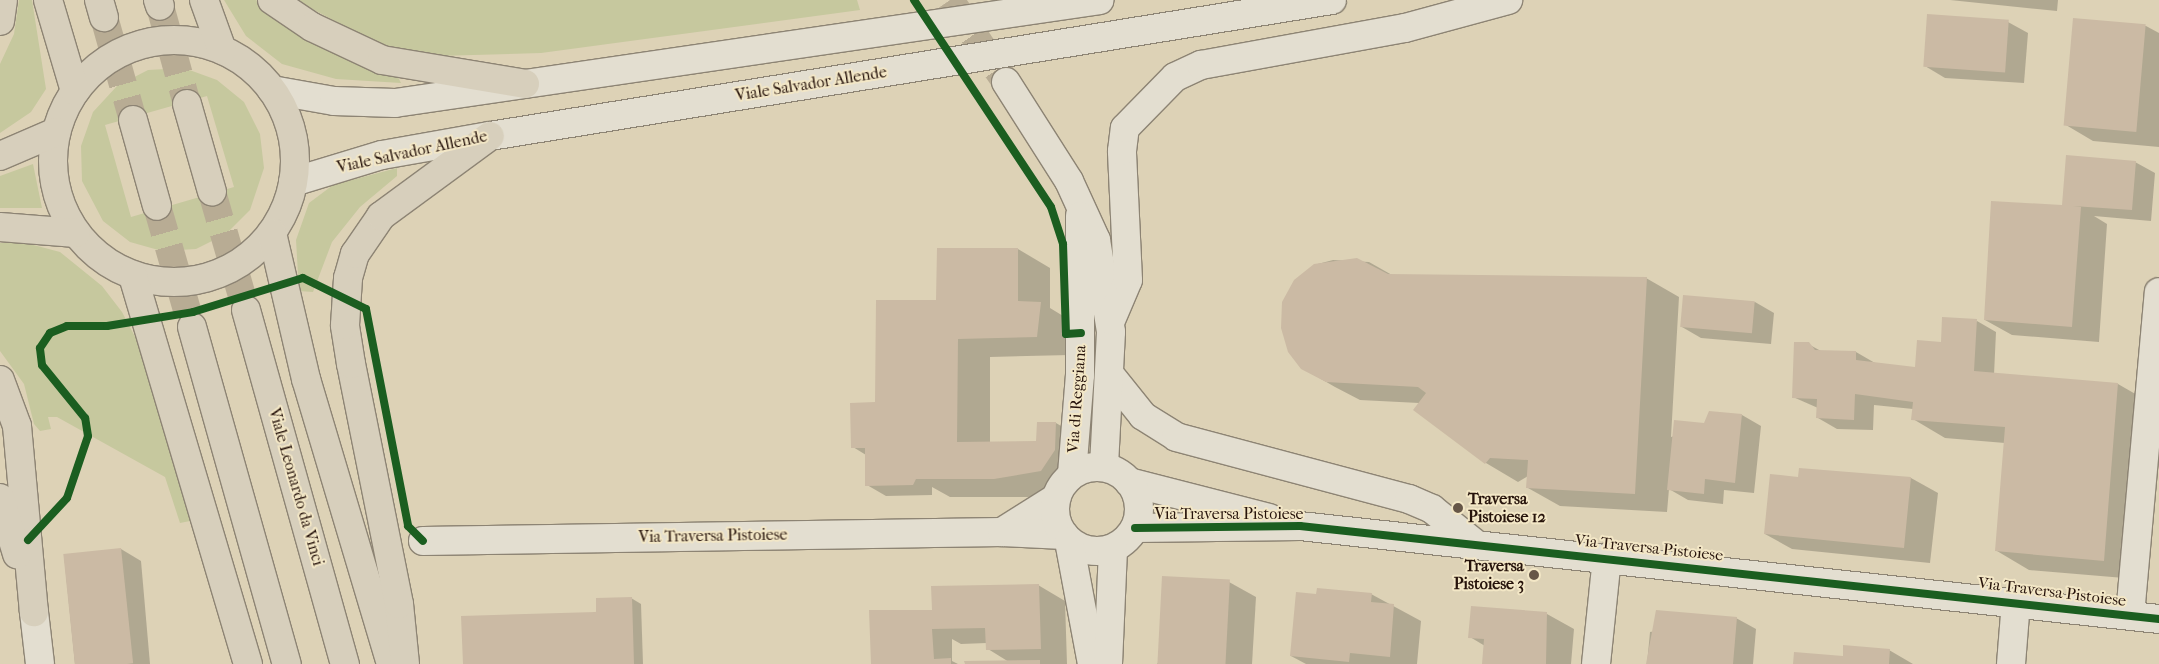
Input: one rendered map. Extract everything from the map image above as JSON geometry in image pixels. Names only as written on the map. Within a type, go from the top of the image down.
[{"type":"main road","points":[[0,21],[4,0]]},
{"type":"main road","points":[[48,0],[74,91]]},
{"type":"main road","points":[[204,0],[222,50]]},
{"type":"main road","points":[[272,0],[312,27],[382,60],[524,84]]},
{"type":"main road","points":[[177,41],[222,50],[246,65],[272,90],[294,143],[293,182],[272,233],[240,263],[206,278],[178,282],[134,276],[92,251],[76,233],[58,195],[53,174],[56,132],[74,91],[108,60],[140,45],[177,41]]},
{"type":"main road","points":[[187,104],[212,192]]},
{"type":"main road","points":[[133,120],[157,206]]},
{"type":"main road","points":[[0,156],[56,132]]},
{"type":"main road","points":[[404,664],[399,604],[351,364],[345,325],[348,278],[355,254],[382,216],[490,136]]},
{"type":"main road","points":[[0,227],[76,233]]},
{"type":"main road","points":[[272,233],[306,379],[391,664]]},
{"type":"main road","points":[[134,276],[248,664]]},
{"type":"main road","name":"Viale Leonardo da Vinci","points":[[246,310],[345,664]]},
{"type":"main road","points":[[192,327],[287,664]]},
{"type":"main road","points":[[0,380],[17,426],[34,612]]},
{"type":"main road","points":[[0,498],[34,612]]},
{"type":"street","points":[[272,90],[334,101],[386,104],[1100,0]]},
{"type":"street","name":"Viale Salvador Allende","points":[[293,182],[382,155],[490,136],[1332,0]]},
{"type":"street","points":[[1111,320],[1128,280],[1122,151],[1125,128],[1175,77],[1201,65],[1405,28],[1508,0]]},
{"type":"street","name":"Via di Reggiana","points":[[1006,82],[1081,205],[1096,240],[1111,320],[1111,376],[1104,467],[1072,474]]},
{"type":"street","name":"Via di Reggiana","points":[[1056,498],[1072,474],[1080,361],[1081,205]]},
{"type":"street","points":[[2130,615],[2159,292]]},
{"type":"street","points":[[1111,376],[1142,416],[1176,437],[1409,499],[1432,509],[1473,542]]},
{"type":"street","points":[[1066,538],[1085,550],[1113,548],[1135,528],[1140,509],[1129,482],[1104,467]]},
{"type":"street","name":"Via Traversa Pistoiese","points":[[1129,482],[1300,526]]},
{"type":"street","points":[[1002,532],[1056,498]]},
{"type":"street","points":[[1056,498],[1055,516],[1066,538],[1092,664]]},
{"type":"street","name":"Via Traversa Pistoiese","points":[[1135,528],[1300,526],[1473,542],[2159,619]]},
{"type":"street","name":"Via Traversa Pistoiese","points":[[423,541],[1002,532],[1066,538]]},
{"type":"street","points":[[1108,664],[1113,548]]},
{"type":"street","points":[[1596,664],[1607,558]]},
{"type":"street","points":[[2011,664],[2016,602]]},
{"type":"street","points":[[34,612],[40,664]]},
{"type":"green space","points":[[19,0],[32,0],[46,89],[31,112],[0,133],[0,64],[14,34]]},
{"type":"green space","points":[[224,0],[256,0],[273,15],[397,75],[401,83],[336,79],[282,64],[246,36]]},
{"type":"green space","points":[[295,0],[857,0],[860,10],[541,53],[436,56],[379,44]]},
{"type":"green space","points":[[184,68],[217,80],[244,102],[260,134],[264,168],[250,210],[226,234],[196,249],[162,251],[130,242],[103,221],[82,181],[81,146],[93,112],[117,86],[148,70]],"holes":[[[207,96],[234,187],[131,217],[105,125]]]},
{"type":"green space","points":[[33,164],[42,208],[0,208],[0,176]]},
{"type":"green space","points":[[397,168],[397,176],[360,207],[332,242],[313,292],[299,291],[296,240],[309,203],[333,185]]},
{"type":"green space","points":[[0,243],[26,243],[60,252],[102,286],[122,312],[143,352],[195,520],[180,523],[165,477],[57,417],[48,417],[51,429],[40,431],[34,424],[24,384],[0,351]]},
{"type":"building","points":[[1927,14],[2009,20],[2005,73],[1923,67]]},
{"type":"building","points":[[2073,18],[2146,24],[2136,132],[2064,126]]},
{"type":"building","points":[[2066,155],[2136,161],[2132,210],[2073,206],[2081,207],[2072,327],[1984,320],[1991,201],[2062,205]]},
{"type":"building","points":[[937,248],[1018,248],[1018,301],[1041,302],[1037,337],[958,339],[957,442],[1036,441],[1037,422],[1056,422],[1055,450],[1041,471],[994,479],[916,479],[913,485],[865,486],[865,448],[851,448],[850,403],[875,402],[876,300],[936,300]]},
{"type":"building","points":[[1357,258],[1388,274],[1647,277],[1635,494],[1526,488],[1528,460],[1490,458],[1485,464],[1413,410],[1426,393],[1418,387],[1326,382],[1301,369],[1288,352],[1281,328],[1282,302],[1294,280],[1314,264]]},
{"type":"building","points":[[1683,295],[1755,301],[1752,333],[1680,327]]},
{"type":"building","points":[[1942,317],[1977,319],[1974,371],[2118,383],[2104,561],[1995,551],[2005,427],[1911,420],[1913,402],[1855,394],[1854,420],[1816,418],[1817,399],[1792,398],[1794,342],[1809,342],[1815,350],[1856,351],[1856,360],[1915,367],[1917,340],[1941,342]]},
{"type":"building","points":[[1709,411],[1742,414],[1735,483],[1705,479],[1704,494],[1667,490],[1674,420],[1704,423]]},
{"type":"building","points":[[1799,468],[1911,477],[1904,548],[1764,534],[1770,474],[1798,477]]},
{"type":"building","points":[[121,548],[133,663],[75,664],[63,554]]},
{"type":"building","points":[[1162,576],[1230,580],[1225,664],[1157,664]]},
{"type":"building","points":[[1039,584],[1041,649],[986,650],[985,628],[932,629],[934,659],[951,658],[951,664],[871,664],[869,610],[932,610],[931,586]]},
{"type":"building","points":[[1317,588],[1372,593],[1371,602],[1394,604],[1390,657],[1350,653],[1349,662],[1290,656],[1296,592],[1316,594]]},
{"type":"building","points":[[632,597],[634,664],[463,664],[461,616],[596,612],[596,598]]},
{"type":"building","points":[[1471,606],[1547,612],[1546,664],[1482,664],[1484,639],[1468,638]]},
{"type":"building","points":[[1656,610],[1737,617],[1733,664],[1646,664]]},
{"type":"building","points":[[1843,645],[1890,649],[1889,664],[1793,664],[1794,652],[1843,656]]},
{"type":"building","points":[[1040,660],[1040,664],[965,664],[964,661]]},
{"type":"tunnel","points":[[950,0],[1006,82]]},
{"type":"tunnel","points":[[160,6],[187,104]]},
{"type":"tunnel","points":[[104,17],[133,120]]},
{"type":"tunnel","points":[[212,192],[246,310]]},
{"type":"tunnel","points":[[157,206],[192,327]]},
{"type":"cycle path","points":[[914,0],[1051,207],[1063,244],[1066,334],[1081,333]]},
{"type":"cycle path","points":[[28,540],[67,498],[88,436],[85,418],[42,365],[40,348],[50,333],[67,326],[107,326],[193,312],[303,278],[366,309],[408,526],[423,541]]},
{"type":"cycle path","points":[[1135,528],[1300,526],[2159,619]]},
{"type":"place","name":"Traversa Pistoiese 12","points":[[1458,508]]},
{"type":"place","name":"Traversa Pistoiese 3","points":[[1534,575]]}]
